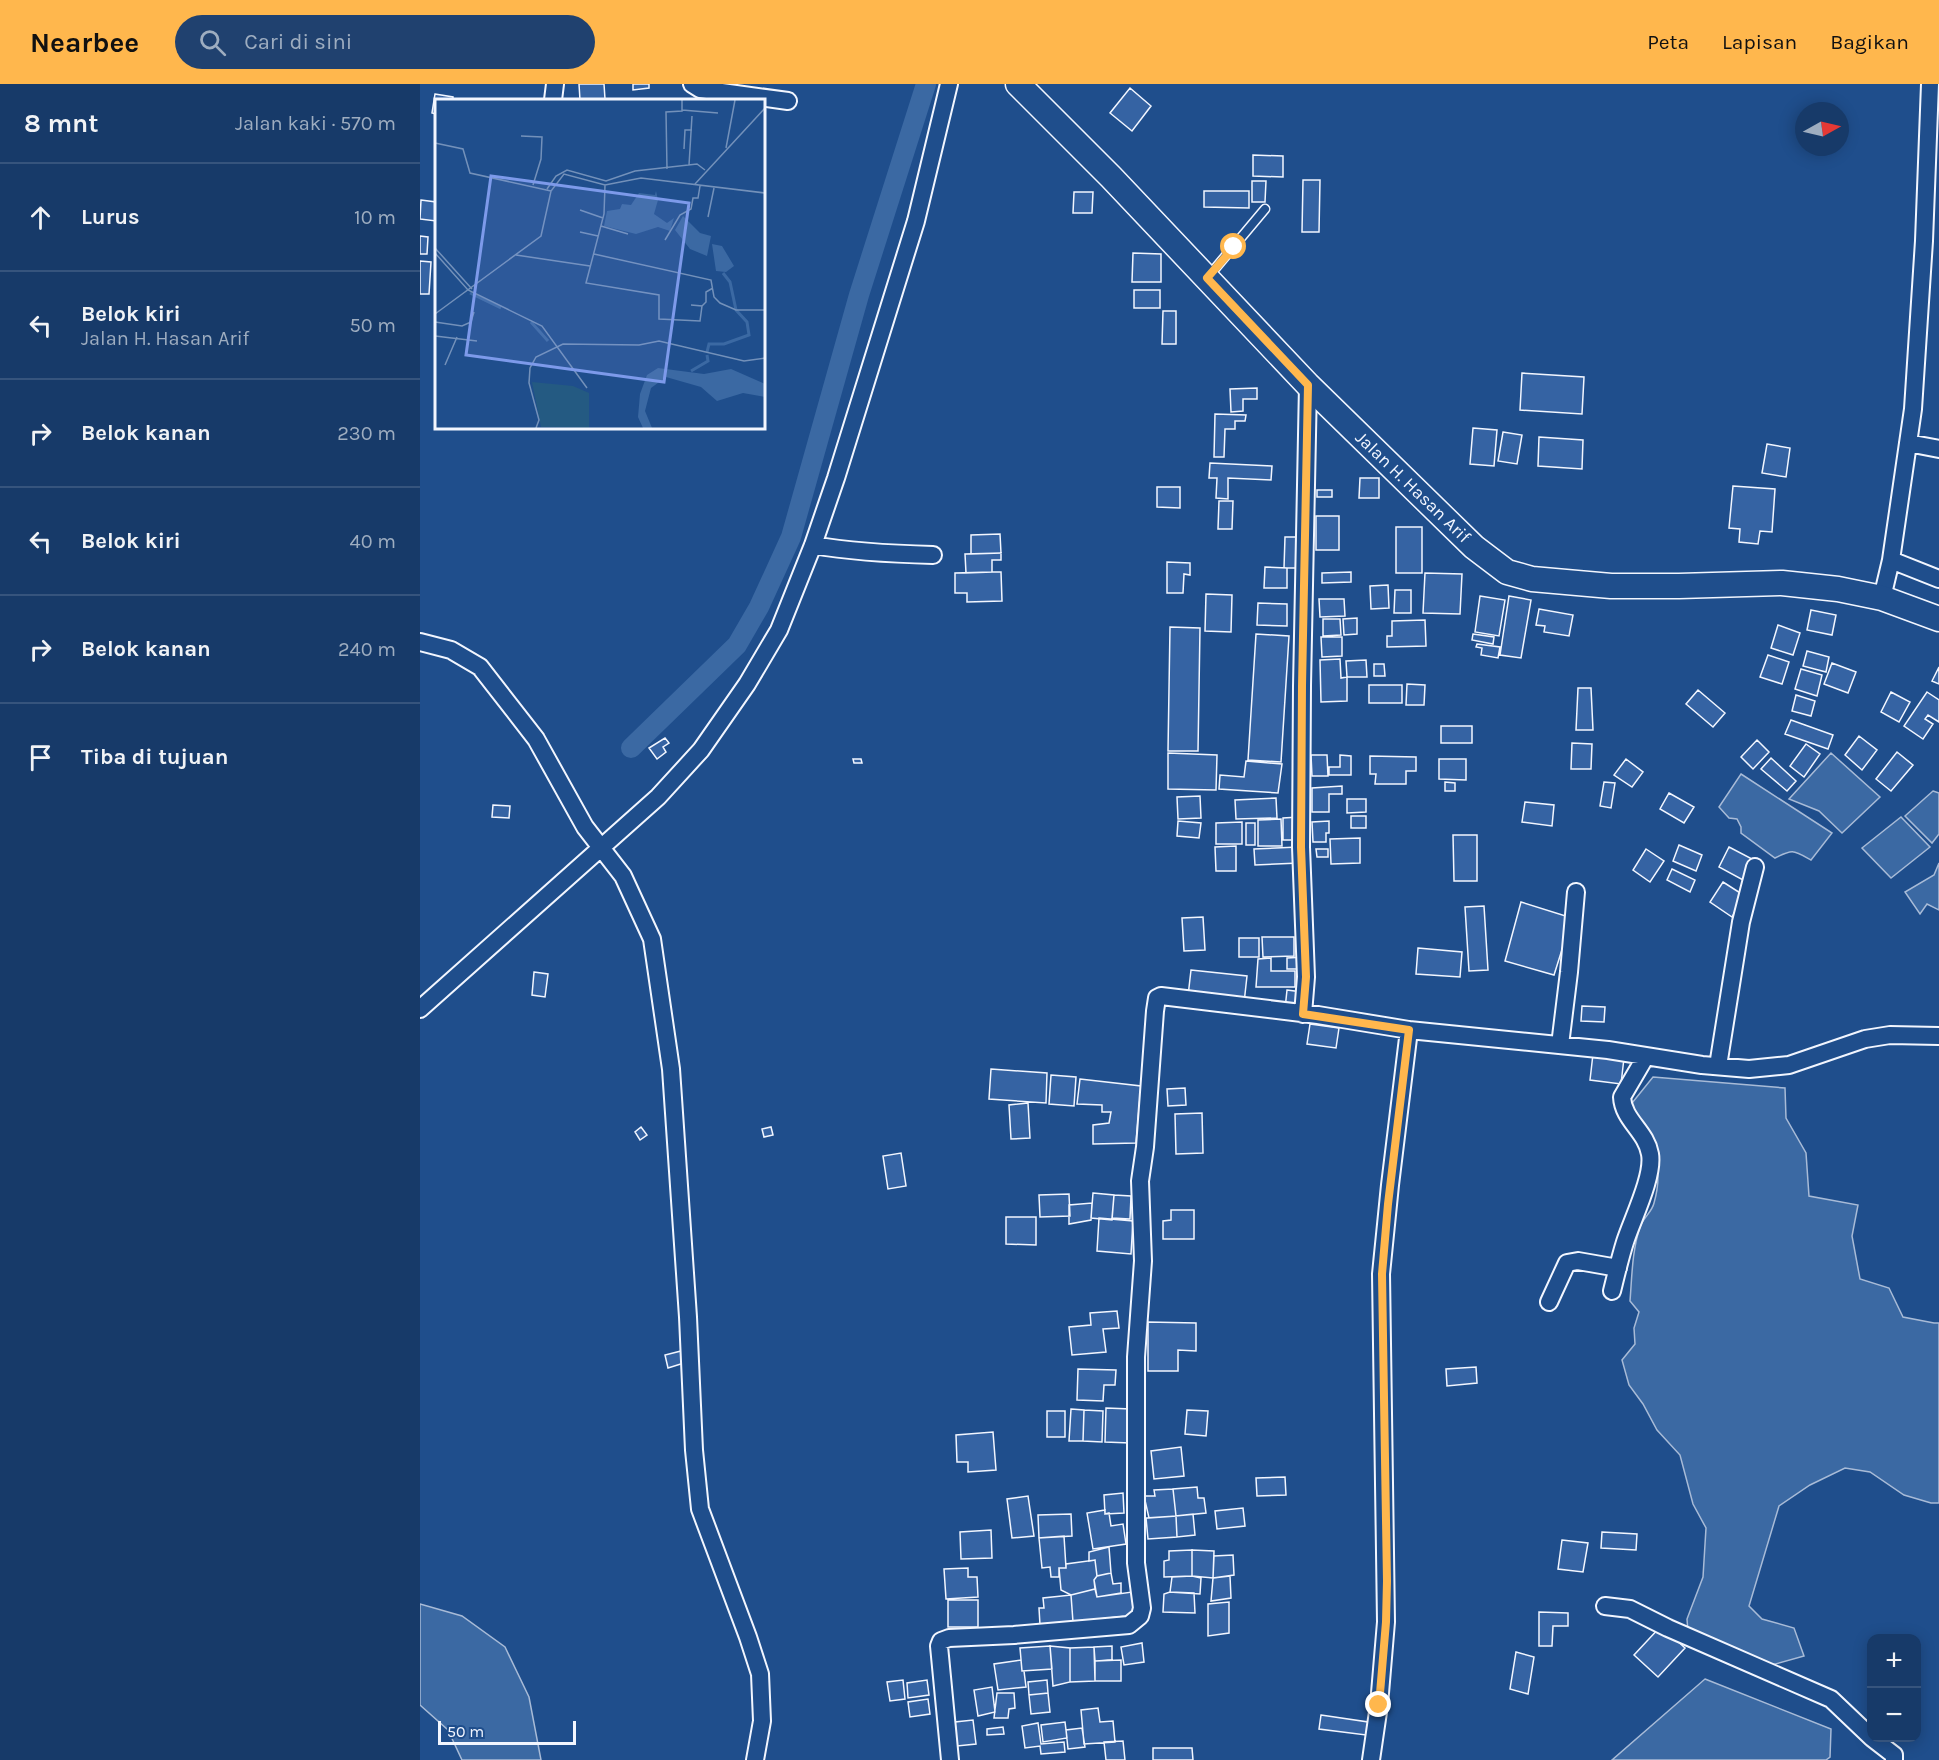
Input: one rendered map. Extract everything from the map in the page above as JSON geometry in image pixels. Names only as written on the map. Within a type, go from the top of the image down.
[{"type":"main road","name":"Jalan H. Hasan Arif","points":[[1017,84],[1111,177],[1308,385],[1474,547],[1498,567],[1511,574],[1532,579],[1611,586],[1782,583],[1883,592],[1939,619]]},
{"type":"street","points":[[553,99],[555,84]]},
{"type":"street","points":[[692,84],[700,88],[788,100]]},
{"type":"street","points":[[420,1009],[658,797],[701,750],[747,684],[778,630],[813,545],[836,478],[916,221],[949,84]]},
{"type":"street","points":[[1883,592],[1890,565],[1913,409],[1924,241],[1930,84]]},
{"type":"street","points":[[1303,1014],[1306,977],[1301,847],[1302,686],[1308,385]]},
{"type":"street","points":[[1908,442],[1939,449]]},
{"type":"street","points":[[813,545],[868,553],[933,555]]},
{"type":"street","points":[[1890,565],[1939,579]]},
{"type":"street","points":[[420,642],[451,650],[480,667],[536,739],[585,827],[623,876],[652,939],[671,1069],[688,1317],[694,1450],[700,1509],[760,1674],[762,1721],[755,1760]]},
{"type":"street","points":[[1718,1066],[1741,922],[1755,867]]},
{"type":"street","points":[[1560,1045],[1576,892]]},
{"type":"street","points":[[950,1760],[939,1646],[941,1641],[949,1638],[1129,1625],[1140,1616],[1142,1608],[1136,1563],[1136,1358],[1143,1260],[1140,1181],[1145,1147],[1157,998],[1161,996],[1303,1014],[1409,1030],[1560,1045],[1642,1062],[1749,1069],[1789,1065],[1864,1039],[1890,1035],[1939,1036]]},
{"type":"street","points":[[1371,1760],[1379,1705],[1386,1622],[1382,1274],[1409,1030]]},
{"type":"street","points":[[1612,1291],[1624,1243],[1645,1185],[1650,1163],[1650,1154],[1643,1136],[1624,1111],[1622,1097],[1642,1062]]},
{"type":"street","points":[[1549,1302],[1567,1263],[1578,1261],[1618,1268]]},
{"type":"street","points":[[1605,1606],[1630,1609],[1668,1628],[1831,1699],[1872,1738],[1890,1751],[1894,1755],[1894,1760]]},
{"type":"lane","points":[[1207,278],[1265,209]]},
{"type":"water","points":[[1831,753],[1880,797],[1842,833],[1819,811],[1789,799]]},
{"type":"water","points":[[1741,774],[1832,833],[1811,860],[1793,852],[1775,858],[1741,833],[1737,819],[1729,818],[1719,807]]},
{"type":"water","points":[[1933,791],[1939,793],[1939,834],[1932,843],[1905,816]]},
{"type":"water","points":[[1901,817],[1930,847],[1891,878],[1862,848]]},
{"type":"water","points":[[1939,863],[1939,910],[1927,904],[1920,914],[1905,892],[1934,875]]},
{"type":"water","points":[[1653,1077],[1785,1088],[1786,1118],[1806,1153],[1809,1196],[1858,1205],[1852,1236],[1860,1279],[1889,1288],[1903,1317],[1939,1323],[1939,1503],[1904,1495],[1870,1472],[1845,1468],[1810,1485],[1779,1506],[1749,1606],[1762,1619],[1794,1628],[1804,1656],[1772,1665],[1688,1632],[1687,1619],[1703,1577],[1706,1528],[1693,1504],[1680,1455],[1657,1430],[1643,1404],[1629,1385],[1622,1360],[1635,1344],[1634,1328],[1639,1312],[1630,1301],[1634,1254],[1640,1227],[1654,1203],[1658,1175],[1654,1152],[1628,1108]]},
{"type":"water","points":[[420,1604],[462,1616],[505,1647],[529,1697],[541,1760],[462,1760],[448,1730],[420,1705]]},
{"type":"water","points":[[1705,1679],[1831,1729],[1830,1757],[1826,1760],[1612,1760]]},
{"type":"building","points":[[579,84],[604,84],[605,99],[580,99]]},
{"type":"building","points":[[633,84],[649,84],[649,88],[633,90]]},
{"type":"building","points":[[1130,88],[1151,106],[1132,131],[1110,113]]},
{"type":"building","points":[[435,94],[453,97],[453,99],[435,99],[435,114],[432,113]]},
{"type":"building","points":[[1253,155],[1283,156],[1283,177],[1253,176]]},
{"type":"building","points":[[1303,180],[1320,180],[1319,232],[1302,232]]},
{"type":"building","points":[[1252,181],[1266,181],[1265,202],[1252,202]]},
{"type":"building","points":[[1204,191],[1249,191],[1249,208],[1204,207]]},
{"type":"building","points":[[1074,192],[1093,192],[1092,213],[1073,213]]},
{"type":"building","points":[[421,200],[435,202],[435,221],[420,219]]},
{"type":"building","points":[[420,236],[428,237],[427,254],[420,254]]},
{"type":"building","points":[[1133,253],[1161,254],[1161,282],[1132,282]]},
{"type":"building","points":[[420,261],[431,262],[429,294],[420,294]]},
{"type":"building","points":[[1134,290],[1160,290],[1160,308],[1134,308]]},
{"type":"building","points":[[1163,311],[1176,311],[1176,344],[1162,344]]},
{"type":"building","points":[[1522,373],[1584,377],[1582,414],[1520,410]]},
{"type":"building","points":[[1257,388],[1257,399],[1243,399],[1243,411],[1231,412],[1230,389]]},
{"type":"building","points":[[1215,414],[1246,415],[1245,421],[1235,421],[1235,429],[1225,429],[1224,457],[1214,457]]},
{"type":"building","points":[[1473,428],[1497,430],[1494,466],[1470,464]]},
{"type":"building","points":[[1503,432],[1522,435],[1517,464],[1498,461]]},
{"type":"building","points":[[1539,437],[1583,440],[1582,469],[1538,466]]},
{"type":"building","points":[[1767,444],[1790,448],[1786,477],[1762,473]]},
{"type":"building","points":[[1210,463],[1272,466],[1271,480],[1228,478],[1228,499],[1216,498],[1217,478],[1209,478]]},
{"type":"building","points":[[1360,478],[1379,478],[1379,498],[1359,498]]},
{"type":"building","points":[[1733,486],[1775,489],[1772,532],[1760,531],[1758,544],[1739,542],[1740,529],[1729,528]]},
{"type":"building","points":[[1157,487],[1180,487],[1180,508],[1157,507]]},
{"type":"building","points":[[1317,490],[1332,490],[1332,497],[1317,497]]},
{"type":"building","points":[[1219,501],[1233,501],[1232,529],[1218,529]]},
{"type":"building","points":[[1316,516],[1339,516],[1339,550],[1316,550]]},
{"type":"building","points":[[1396,527],[1422,527],[1422,573],[1396,573]]},
{"type":"building","points":[[1000,534],[1001,553],[971,554],[971,535]]},
{"type":"building","points":[[1285,537],[1302,537],[1302,568],[1284,568]]},
{"type":"building","points":[[1001,553],[1001,560],[992,560],[992,572],[966,573],[965,554]]},
{"type":"building","points":[[1167,562],[1190,563],[1190,575],[1184,574],[1183,593],[1167,593]]},
{"type":"building","points":[[1265,567],[1287,568],[1287,588],[1264,588]]},
{"type":"building","points":[[1001,572],[1002,601],[967,602],[967,593],[955,593],[955,573]]},
{"type":"building","points":[[1351,572],[1351,582],[1322,583],[1322,573]]},
{"type":"building","points":[[1425,573],[1462,574],[1460,614],[1423,613]]},
{"type":"building","points":[[1388,585],[1389,608],[1371,609],[1370,586]]},
{"type":"building","points":[[1395,590],[1411,590],[1411,613],[1394,613]]},
{"type":"building","points":[[1206,594],[1232,595],[1231,632],[1205,631]]},
{"type":"building","points":[[1480,596],[1505,600],[1499,636],[1475,632]]},
{"type":"building","points":[[1509,596],[1531,600],[1521,658],[1500,655]]},
{"type":"building","points":[[1319,599],[1344,599],[1345,616],[1320,617]]},
{"type":"building","points":[[1258,603],[1287,604],[1287,626],[1257,625]]},
{"type":"building","points":[[1539,609],[1573,615],[1569,636],[1544,632],[1545,626],[1536,625]]},
{"type":"building","points":[[1811,610],[1836,615],[1832,635],[1807,630]]},
{"type":"building","points":[[1357,618],[1357,634],[1344,635],[1343,619]]},
{"type":"building","points":[[1323,619],[1340,619],[1341,635],[1323,636]]},
{"type":"building","points":[[1425,620],[1426,646],[1387,647],[1387,636],[1392,636],[1392,621]]},
{"type":"building","points":[[1778,625],[1800,633],[1793,655],[1771,648]]},
{"type":"building","points":[[1170,627],[1200,628],[1198,751],[1168,751]]},
{"type":"building","points":[[1256,634],[1289,636],[1281,762],[1248,760]]},
{"type":"building","points":[[1473,634],[1494,637],[1493,644],[1472,640]]},
{"type":"building","points":[[1321,637],[1342,637],[1342,656],[1322,657]]},
{"type":"building","points":[[1477,644],[1500,647],[1498,658],[1481,655],[1482,648],[1476,647]]},
{"type":"building","points":[[1807,651],[1829,657],[1826,672],[1803,666]]},
{"type":"building","points":[[1768,655],[1789,662],[1782,684],[1760,677]]},
{"type":"building","points":[[1340,659],[1341,678],[1347,677],[1347,701],[1321,702],[1320,660]]},
{"type":"building","points":[[1366,660],[1367,677],[1347,677],[1346,661]]},
{"type":"building","points":[[1832,663],[1856,672],[1848,693],[1824,684]]},
{"type":"building","points":[[1374,664],[1384,664],[1385,676],[1374,676]]},
{"type":"building","points":[[1939,667],[1939,684],[1932,681]]},
{"type":"building","points":[[1801,669],[1822,675],[1817,696],[1795,689]]},
{"type":"building","points":[[1407,684],[1425,685],[1424,705],[1406,705]]},
{"type":"building","points":[[1369,685],[1402,685],[1402,703],[1369,703]]},
{"type":"building","points":[[1578,688],[1591,688],[1593,730],[1576,730]]},
{"type":"building","points":[[1698,690],[1725,713],[1713,727],[1686,704]]},
{"type":"building","points":[[1891,692],[1910,702],[1899,722],[1881,712]]},
{"type":"building","points":[[1927,692],[1939,700],[1939,722],[1928,715],[1925,719],[1933,724],[1923,739],[1904,726]]},
{"type":"building","points":[[1796,695],[1815,701],[1811,716],[1792,711]]},
{"type":"building","points":[[1791,720],[1833,735],[1828,749],[1785,734]]},
{"type":"building","points":[[1441,726],[1472,726],[1472,743],[1441,743]]},
{"type":"building","points":[[1859,736],[1877,750],[1862,770],[1845,755]]},
{"type":"building","points":[[665,738],[669,743],[663,747],[666,752],[657,759],[649,748]]},
{"type":"building","points":[[1757,740],[1769,752],[1753,769],[1741,757]]},
{"type":"building","points":[[1572,743],[1592,744],[1591,769],[1571,769]]},
{"type":"building","points":[[1806,744],[1820,754],[1804,777],[1790,766]]},
{"type":"building","points":[[1897,752],[1913,765],[1891,791],[1876,779]]},
{"type":"building","points":[[1168,753],[1217,755],[1216,790],[1168,789]]},
{"type":"building","points":[[1311,755],[1327,755],[1328,776],[1312,776]]},
{"type":"building","points":[[1340,755],[1351,756],[1351,775],[1329,775],[1329,767],[1340,767]]},
{"type":"building","points":[[1370,756],[1416,757],[1416,771],[1406,771],[1406,784],[1375,784],[1376,774],[1370,774]]},
{"type":"building","points":[[1771,758],[1796,781],[1787,791],[1761,769]]},
{"type":"building","points":[[853,759],[861,759],[862,763],[854,763]]},
{"type":"building","points":[[1439,759],[1466,759],[1466,780],[1439,779]]},
{"type":"building","points":[[1626,759],[1643,772],[1632,787],[1614,775]]},
{"type":"building","points":[[1246,761],[1282,764],[1278,793],[1219,789],[1220,775],[1244,777]]},
{"type":"building","points":[[1445,782],[1455,783],[1455,791],[1445,791]]},
{"type":"building","points":[[1604,782],[1615,783],[1611,808],[1600,806]]},
{"type":"building","points":[[1342,786],[1342,794],[1329,794],[1329,812],[1312,812],[1312,788]]},
{"type":"building","points":[[1669,793],[1694,807],[1684,823],[1660,809]]},
{"type":"building","points":[[1200,796],[1201,818],[1178,819],[1177,797]]},
{"type":"building","points":[[1276,798],[1277,818],[1236,819],[1235,800]]},
{"type":"building","points":[[1347,799],[1366,799],[1366,812],[1347,813]]},
{"type":"building","points":[[1525,802],[1554,805],[1552,826],[1522,822]]},
{"type":"building","points":[[493,805],[510,806],[509,818],[492,817]]},
{"type":"building","points":[[1351,816],[1366,816],[1366,828],[1351,828]]},
{"type":"building","points":[[1299,817],[1299,840],[1283,840],[1283,818]]},
{"type":"building","points":[[1281,819],[1282,846],[1258,846],[1258,820]]},
{"type":"building","points":[[1178,821],[1201,823],[1199,838],[1177,836]]},
{"type":"building","points":[[1329,821],[1326,842],[1313,842],[1312,822]]},
{"type":"building","points":[[1242,822],[1242,844],[1216,844],[1216,823]]},
{"type":"building","points":[[1246,823],[1255,823],[1255,845],[1246,845]]},
{"type":"building","points":[[1453,835],[1477,835],[1477,881],[1454,881]]},
{"type":"building","points":[[1360,838],[1360,863],[1331,864],[1330,839]]},
{"type":"building","points":[[1679,845],[1702,855],[1696,871],[1673,861]]},
{"type":"building","points":[[1236,846],[1236,871],[1216,871],[1215,847]]},
{"type":"building","points":[[1298,847],[1299,863],[1255,865],[1254,849]]},
{"type":"building","points":[[1729,847],[1754,860],[1743,880],[1719,867]]},
{"type":"building","points":[[1316,849],[1328,849],[1328,857],[1317,857]]},
{"type":"building","points":[[1646,849],[1664,861],[1650,882],[1633,870]]},
{"type":"building","points":[[1672,869],[1695,880],[1690,892],[1667,880]]},
{"type":"building","points":[[1723,882],[1745,896],[1732,917],[1710,902]]},
{"type":"building","points":[[1521,902],[1572,918],[1554,975],[1505,961]]},
{"type":"building","points":[[1484,906],[1488,970],[1469,971],[1465,907]]},
{"type":"building","points":[[1203,917],[1205,950],[1184,951],[1182,918]]},
{"type":"building","points":[[1262,937],[1294,937],[1294,956],[1263,957]]},
{"type":"building","points":[[1239,938],[1259,938],[1259,957],[1239,957]]},
{"type":"building","points":[[1418,948],[1462,952],[1460,977],[1416,974]]},
{"type":"building","points":[[1305,957],[1305,969],[1287,969],[1287,958]]},
{"type":"building","points":[[1271,958],[1271,971],[1295,971],[1295,987],[1256,987],[1258,959]]},
{"type":"building","points":[[1191,970],[1247,976],[1244,1003],[1188,996]]},
{"type":"building","points":[[534,972],[548,974],[545,997],[532,995]]},
{"type":"building","points":[[1287,990],[1302,992],[1301,1010],[1285,1009]]},
{"type":"building","points":[[1582,1006],[1605,1007],[1604,1022],[1581,1021]]},
{"type":"building","points":[[1310,1024],[1339,1028],[1336,1048],[1307,1044]]},
{"type":"building","points":[[1593,1054],[1624,1058],[1621,1084],[1590,1080]]},
{"type":"building","points":[[991,1069],[1047,1073],[1046,1103],[989,1099]]},
{"type":"building","points":[[1051,1075],[1076,1077],[1074,1106],[1049,1104]]},
{"type":"building","points":[[1080,1079],[1141,1086],[1136,1143],[1093,1144],[1093,1125],[1109,1123],[1111,1112],[1102,1112],[1102,1105],[1077,1104]]},
{"type":"building","points":[[1185,1088],[1186,1105],[1168,1106],[1167,1089]]},
{"type":"building","points":[[1028,1103],[1030,1138],[1011,1139],[1009,1105]]},
{"type":"building","points":[[1202,1113],[1203,1153],[1176,1154],[1175,1114]]},
{"type":"building","points":[[641,1127],[647,1135],[640,1140],[635,1132]]},
{"type":"building","points":[[771,1127],[773,1135],[764,1137],[762,1129]]},
{"type":"building","points":[[901,1153],[906,1186],[888,1189],[883,1156]]},
{"type":"building","points":[[1093,1193],[1114,1195],[1112,1220],[1091,1218]]},
{"type":"building","points":[[1069,1194],[1070,1216],[1040,1217],[1039,1195]]},
{"type":"building","points":[[1114,1195],[1131,1196],[1130,1219],[1112,1218]]},
{"type":"building","points":[[1092,1203],[1091,1220],[1069,1224],[1069,1205]]},
{"type":"building","points":[[1171,1210],[1194,1210],[1194,1239],[1163,1239],[1163,1221],[1171,1220]]},
{"type":"building","points":[[1006,1217],[1036,1217],[1036,1245],[1006,1244]]},
{"type":"building","points":[[1099,1218],[1133,1221],[1131,1254],[1097,1251]]},
{"type":"building","points":[[1117,1311],[1119,1328],[1103,1329],[1106,1352],[1072,1355],[1069,1327],[1091,1325],[1090,1313]]},
{"type":"building","points":[[1148,1322],[1196,1323],[1196,1351],[1178,1350],[1178,1371],[1148,1371]]},
{"type":"building","points":[[681,1351],[684,1363],[668,1368],[665,1355]]},
{"type":"building","points":[[1476,1367],[1477,1383],[1447,1386],[1446,1369]]},
{"type":"building","points":[[1078,1369],[1116,1370],[1115,1385],[1104,1385],[1103,1401],[1077,1400]]},
{"type":"building","points":[[1106,1408],[1131,1409],[1130,1443],[1105,1442]]},
{"type":"building","points":[[1071,1409],[1084,1410],[1083,1441],[1069,1441]]},
{"type":"building","points":[[1084,1410],[1103,1411],[1102,1442],[1083,1441]]},
{"type":"building","points":[[1187,1410],[1208,1411],[1206,1436],[1185,1434]]},
{"type":"building","points":[[1047,1411],[1065,1411],[1065,1437],[1047,1437]]},
{"type":"building","points":[[993,1432],[996,1470],[968,1472],[968,1462],[957,1462],[956,1435]]},
{"type":"building","points":[[1181,1447],[1184,1476],[1154,1479],[1151,1451]]},
{"type":"building","points":[[1285,1477],[1286,1495],[1257,1496],[1256,1478]]},
{"type":"building","points":[[1197,1487],[1198,1498],[1204,1498],[1206,1513],[1176,1516],[1173,1489]]},
{"type":"building","points":[[1173,1489],[1176,1516],[1149,1518],[1144,1496],[1155,1496],[1154,1490]]},
{"type":"building","points":[[1123,1493],[1124,1513],[1105,1514],[1104,1495]]},
{"type":"building","points":[[1028,1496],[1034,1536],[1012,1538],[1007,1499]]},
{"type":"building","points":[[1243,1508],[1245,1526],[1217,1529],[1215,1511]]},
{"type":"building","points":[[1105,1510],[1105,1514],[1109,1513],[1111,1526],[1123,1524],[1126,1544],[1093,1549],[1087,1513]]},
{"type":"building","points":[[1071,1514],[1072,1536],[1039,1538],[1038,1515]]},
{"type":"building","points":[[1193,1514],[1195,1535],[1177,1537],[1176,1516]]},
{"type":"building","points":[[1176,1516],[1177,1537],[1148,1539],[1146,1518]]},
{"type":"building","points":[[991,1530],[992,1558],[961,1559],[960,1532]]},
{"type":"building","points":[[1602,1532],[1637,1534],[1636,1550],[1601,1548]]},
{"type":"building","points":[[1064,1536],[1066,1568],[1059,1568],[1059,1577],[1051,1577],[1050,1567],[1042,1568],[1039,1538]]},
{"type":"building","points":[[1562,1540],[1588,1543],[1583,1572],[1558,1569]]},
{"type":"building","points":[[1109,1547],[1111,1573],[1097,1576],[1095,1560],[1089,1561],[1089,1552]]},
{"type":"building","points":[[1192,1550],[1214,1551],[1213,1578],[1192,1576]]},
{"type":"building","points":[[1192,1550],[1192,1576],[1164,1577],[1164,1561],[1169,1560],[1169,1551]]},
{"type":"building","points":[[1233,1555],[1234,1575],[1213,1578],[1214,1556]]},
{"type":"building","points":[[1095,1560],[1097,1576],[1094,1580],[1095,1589],[1071,1595],[1061,1590],[1059,1568],[1066,1568],[1066,1564]]},
{"type":"building","points":[[968,1568],[968,1577],[977,1577],[978,1597],[946,1599],[944,1569]]},
{"type":"building","points":[[1111,1573],[1113,1584],[1121,1583],[1121,1593],[1097,1597],[1094,1580],[1097,1576]]},
{"type":"building","points":[[1230,1576],[1231,1598],[1211,1601],[1213,1578]]},
{"type":"building","points":[[1172,1577],[1201,1578],[1200,1594],[1170,1592]]},
{"type":"building","points":[[1095,1589],[1097,1597],[1132,1592],[1135,1615],[1073,1622],[1071,1595]]},
{"type":"building","points":[[1194,1593],[1195,1613],[1163,1612],[1164,1594]]},
{"type":"building","points":[[1071,1595],[1073,1622],[1040,1625],[1039,1608],[1044,1608],[1043,1598]]},
{"type":"building","points":[[948,1600],[978,1600],[978,1627],[948,1627]]},
{"type":"building","points":[[1229,1602],[1229,1633],[1208,1636],[1208,1604]]},
{"type":"building","points":[[1539,1612],[1568,1613],[1568,1626],[1553,1626],[1552,1646],[1539,1646]]},
{"type":"building","points":[[1661,1626],[1685,1648],[1658,1677],[1634,1655]]},
{"type":"building","points":[[1142,1643],[1144,1662],[1124,1665],[1121,1647]]},
{"type":"building","points":[[1050,1646],[1070,1648],[1070,1682],[1053,1686]]},
{"type":"building","points":[[1050,1646],[1052,1669],[1022,1671],[1020,1648]]},
{"type":"building","points":[[1112,1646],[1112,1660],[1095,1661],[1094,1647]]},
{"type":"building","points":[[1094,1647],[1095,1681],[1070,1682],[1070,1648]]},
{"type":"building","points":[[1516,1652],[1534,1657],[1528,1694],[1510,1689]]},
{"type":"building","points":[[1021,1660],[1026,1687],[998,1690],[994,1664]]},
{"type":"building","points":[[1121,1660],[1121,1681],[1095,1681],[1095,1661]]},
{"type":"building","points":[[903,1680],[905,1699],[890,1701],[887,1682]]},
{"type":"building","points":[[927,1680],[929,1695],[908,1698],[907,1683]]},
{"type":"building","points":[[1047,1680],[1048,1693],[1029,1695],[1028,1682]]},
{"type":"building","points":[[992,1687],[995,1712],[978,1716],[974,1690]]},
{"type":"building","points":[[997,1693],[1014,1693],[1015,1708],[1009,1709],[1008,1718],[994,1718]]},
{"type":"building","points":[[1048,1693],[1050,1712],[1031,1714],[1029,1695]]},
{"type":"building","points":[[928,1699],[930,1714],[910,1717],[908,1702]]},
{"type":"building","points":[[1098,1708],[1100,1722],[1113,1721],[1115,1742],[1084,1744],[1081,1710]]},
{"type":"building","points":[[1321,1715],[1368,1722],[1366,1735],[1319,1729]]},
{"type":"building","points":[[973,1720],[976,1744],[957,1746],[955,1722]]},
{"type":"building","points":[[1065,1722],[1067,1738],[1043,1742],[1041,1725]]},
{"type":"building","points":[[1038,1723],[1041,1744],[1064,1742],[1065,1752],[1041,1754],[1040,1746],[1025,1748],[1022,1726]]},
{"type":"building","points":[[1003,1727],[1004,1734],[987,1735],[987,1729]]},
{"type":"building","points":[[1082,1728],[1085,1747],[1068,1749],[1066,1730]]},
{"type":"building","points":[[1123,1741],[1125,1760],[1106,1760],[1104,1742]]},
{"type":"building","points":[[1153,1748],[1192,1748],[1193,1760],[1153,1760]]},
{"type":"waterway","points":[[631,748],[737,645],[759,607],[791,537],[859,295],[926,84]]},
{"type":"route","points":[[1234,247],[1207,278],[1308,385],[1302,686],[1301,847],[1306,977],[1303,1014],[1409,1030],[1382,1274],[1387,1581],[1379,1705]]}]
